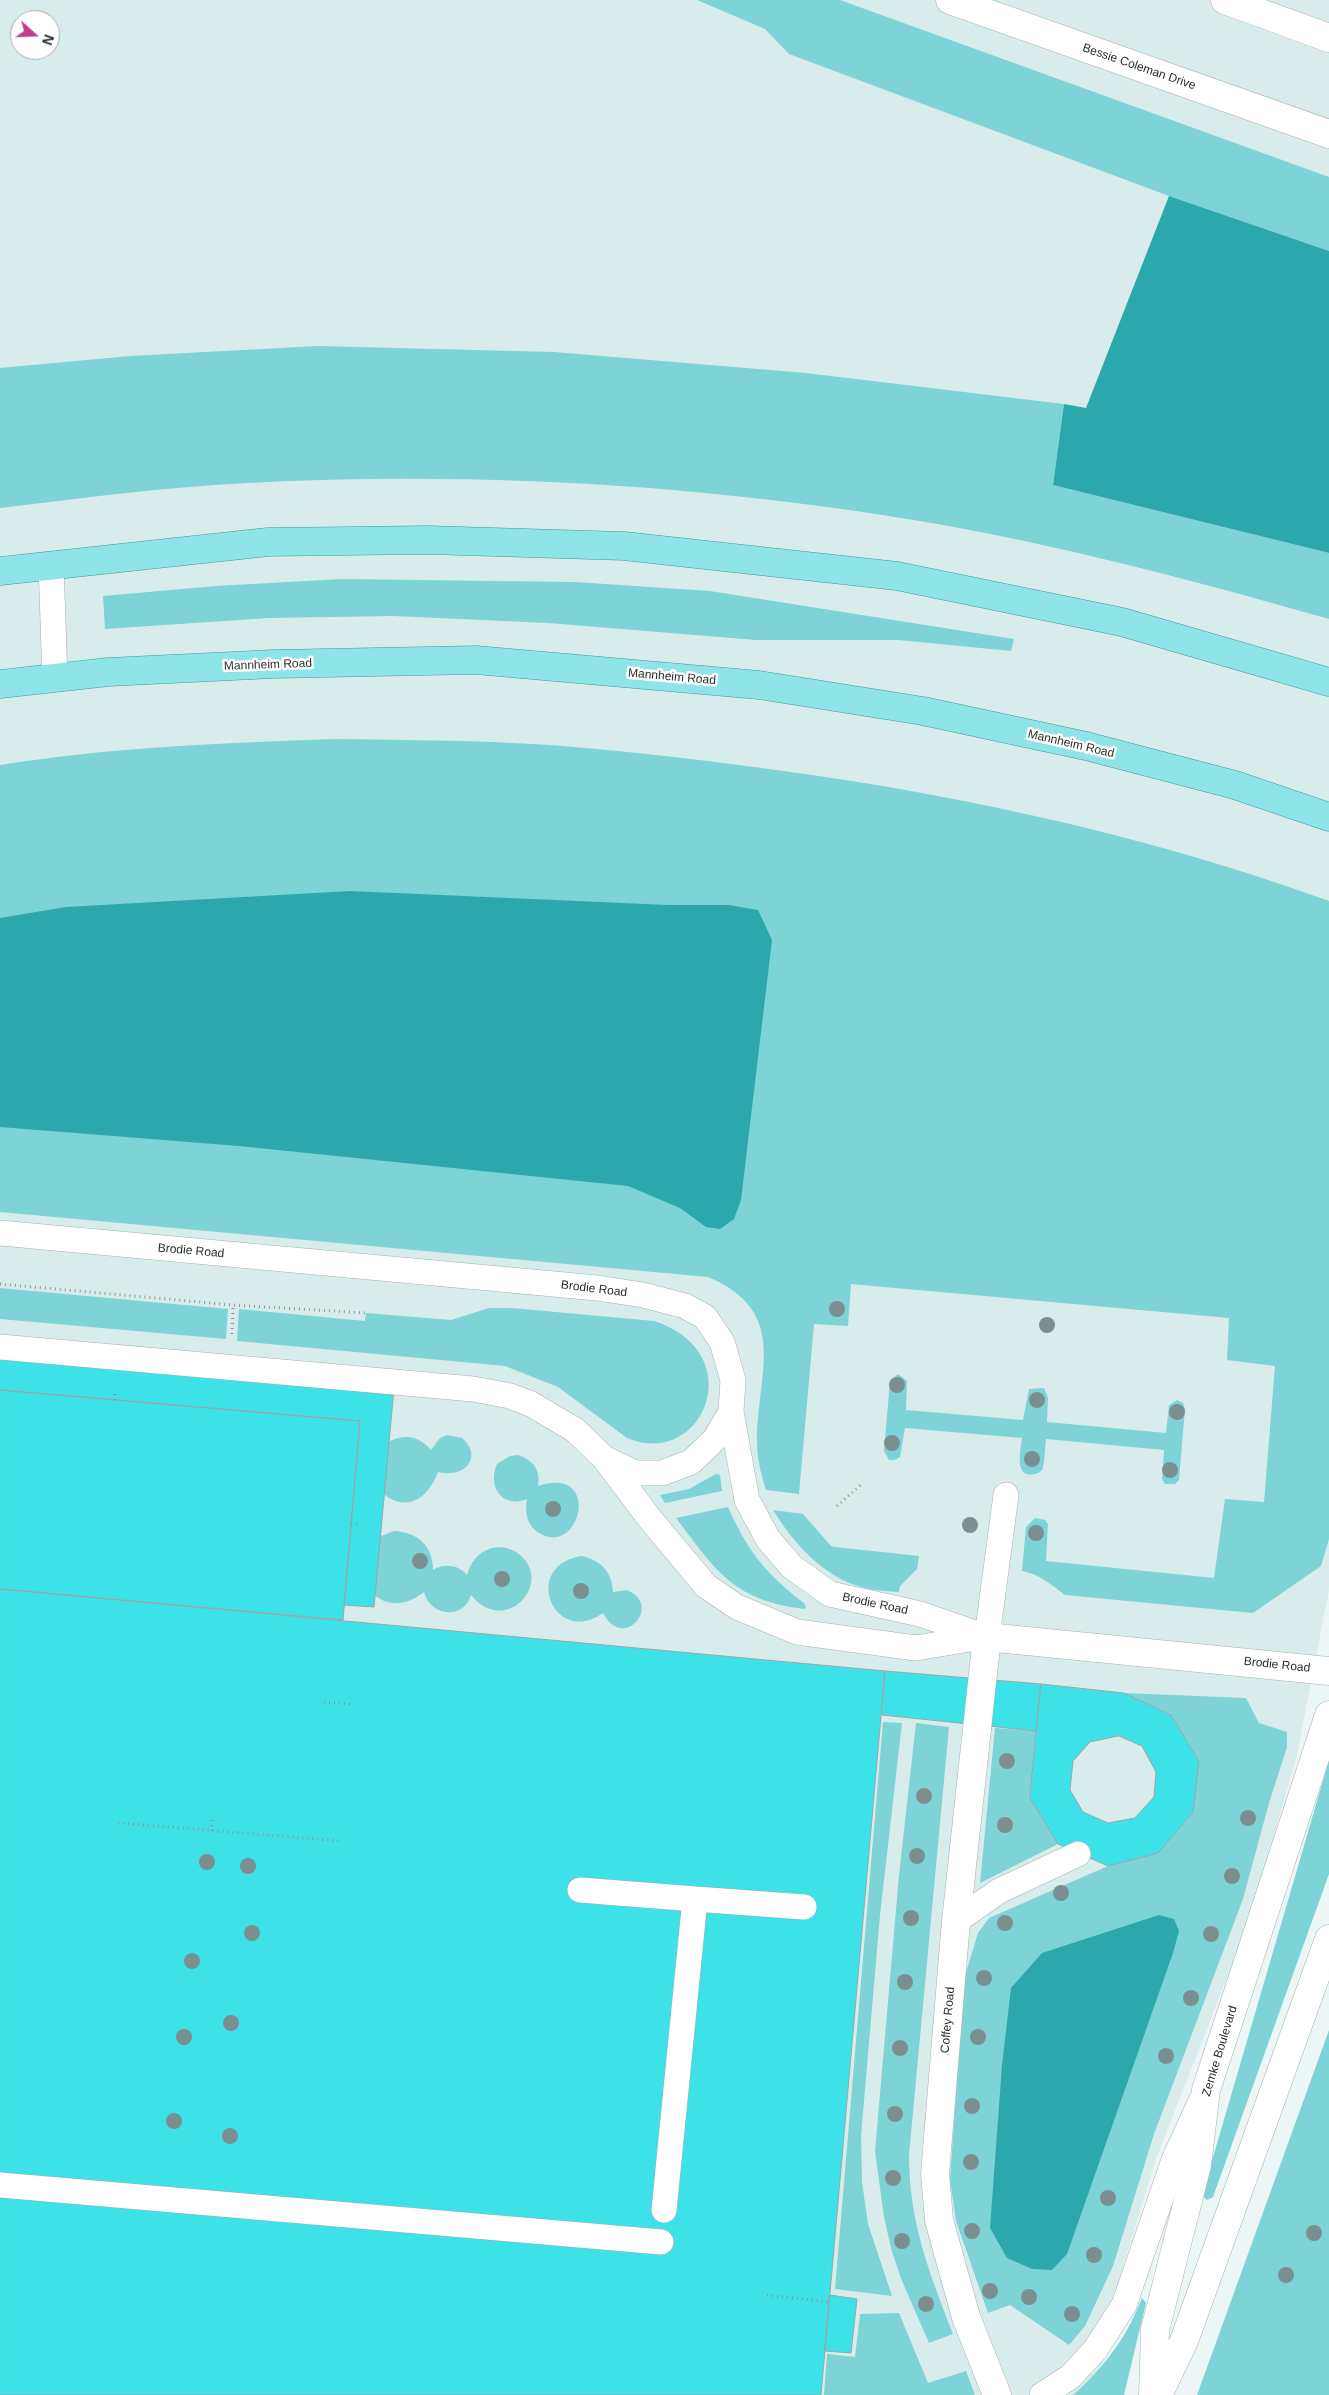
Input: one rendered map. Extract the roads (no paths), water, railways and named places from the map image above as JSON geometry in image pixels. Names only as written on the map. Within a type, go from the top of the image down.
[{"type":"main road","points":[[0,571],[268,542],[428,540],[624,546],[897,576],[1122,622],[1329,682]]},
{"type":"main road","name":"Mannheim Road","points":[[0,684],[108,672],[274,664],[476,660],[759,685],[923,711],[1086,746],[1235,785],[1329,817]]},
{"type":"street","name":"Bessie Coleman Drive","points":[[950,0],[1000,9],[1329,134]]},
{"type":"street","points":[[1224,0],[1329,38]]},
{"type":"street","name":"Brodie Road","points":[[986,1637],[1329,1671]]},
{"type":"street","name":"Coffey Road","points":[[986,1637],[956,1921],[935,2184],[939,2220],[966,2317],[997,2395]]},
{"type":"street","name":"Zemke Boulevard","points":[[1153,2395],[1155,2330],[1197,2165],[1206,2090],[1329,1715]]},
{"type":"street","points":[[1158,2395],[1184,2341],[1329,1939]]},
{"type":"lane","points":[[51,565],[55,678]]},
{"type":"lane","name":"Brodie Road","points":[[0,1233],[587,1288],[643,1295],[685,1306],[705,1317],[722,1342],[733,1380],[731,1412],[747,1500],[768,1539],[792,1567],[830,1594],[920,1614],[986,1637]]},
{"type":"lane","name":"Brodie Road","points":[[0,1346],[473,1389],[510,1396],[532,1404],[575,1430],[604,1458],[650,1519],[706,1586],[737,1607],[796,1632],[916,1648],[986,1637]]},
{"type":"lane","points":[[604,1458],[635,1473],[662,1474],[691,1462],[715,1439],[731,1412]]},
{"type":"lane","points":[[986,1637],[1006,1495]]},
{"type":"lane","points":[[956,1921],[999,1891],[1078,1854]]},
{"type":"lane","points":[[580,1890],[804,1907]]},
{"type":"lane","points":[[664,2210],[695,1899]]},
{"type":"lane","points":[[1042,2395],[1070,2376],[1095,2350],[1124,2305],[1174,2160],[1206,2090]]},
{"type":"lane","points":[[0,2185],[661,2242]]}]
